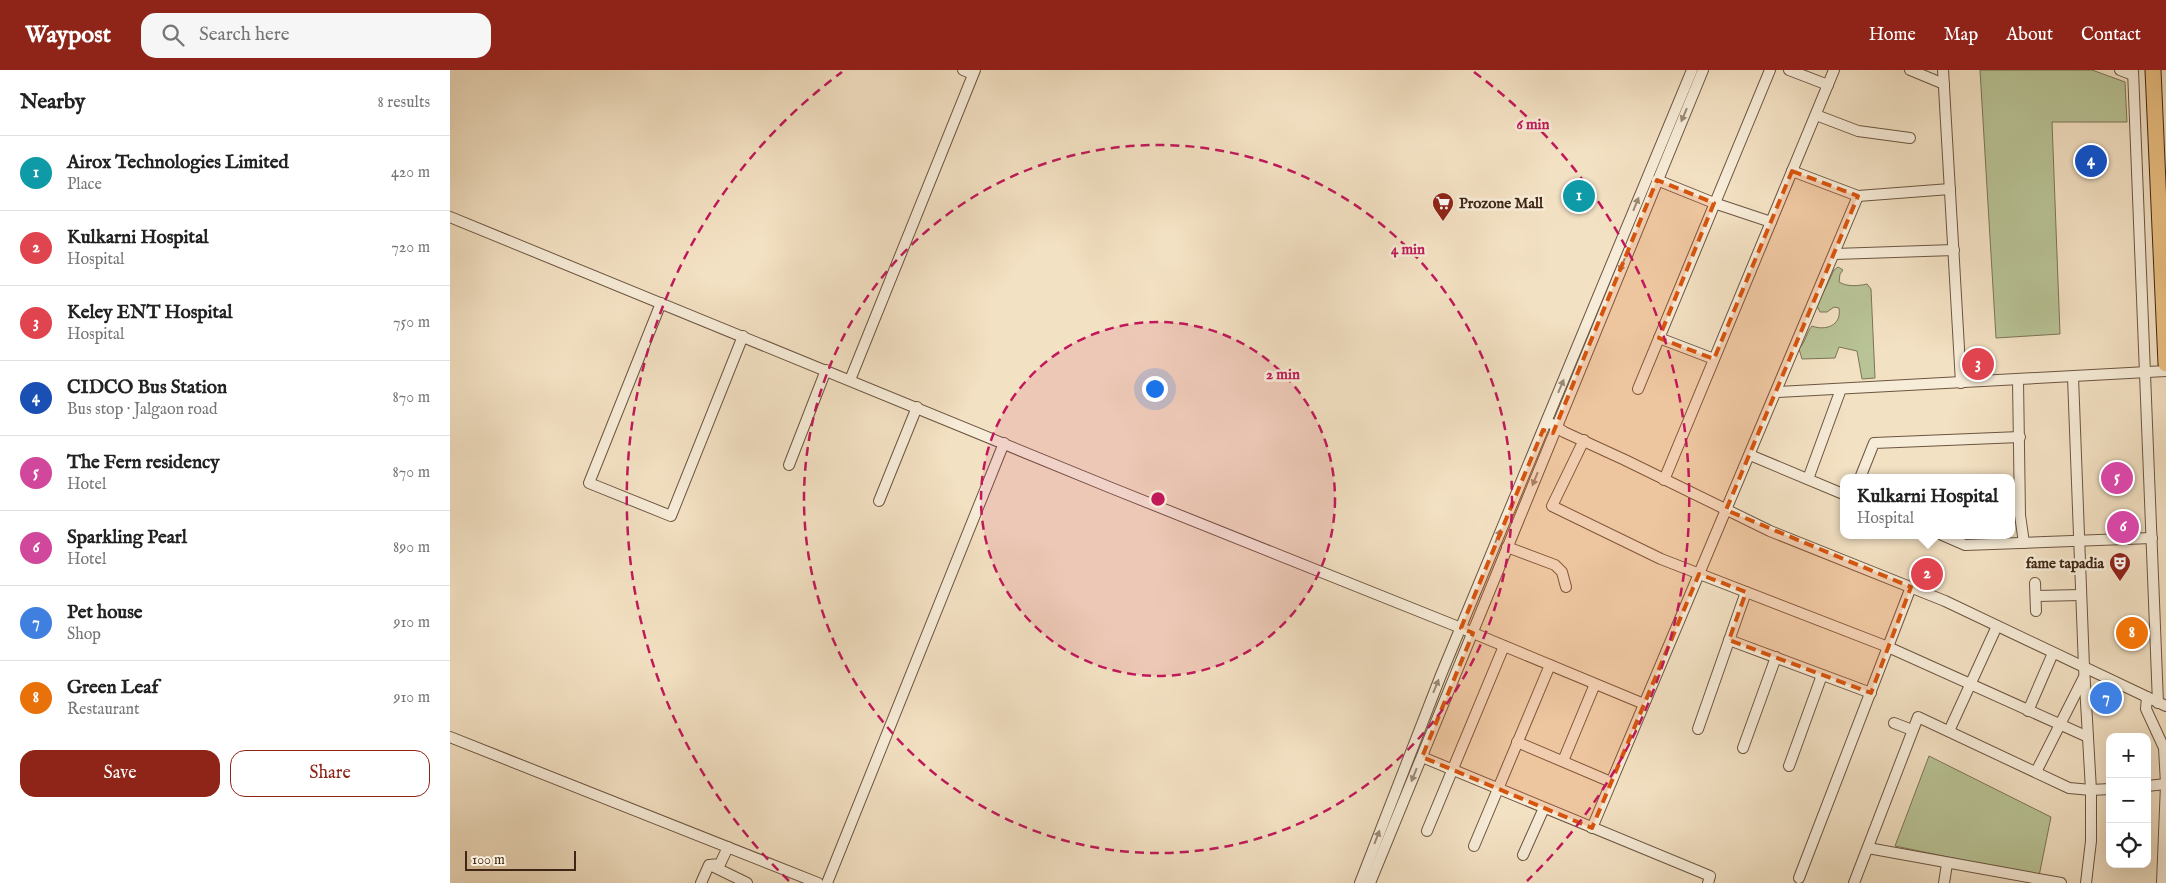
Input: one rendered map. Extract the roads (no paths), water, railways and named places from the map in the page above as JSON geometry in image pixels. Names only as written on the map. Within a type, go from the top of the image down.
[{"type":"highway","points":[[2153,70],[2166,364]]},
{"type":"highway","points":[[2163,70],[2166,133]]},
{"type":"street","points":[[850,380],[974,72],[963,70]]},
{"type":"street","points":[[1370,883],[1473,633],[1692,70]]},
{"type":"street","points":[[1360,883],[1461,628],[1553,429],[1703,70]]},
{"type":"street","points":[[1789,70],[1828,85]]},
{"type":"street","points":[[1664,480],[1834,70]]},
{"type":"street","points":[[1910,70],[1944,84]]},
{"type":"street","points":[[1944,70],[1961,383]]},
{"type":"street","points":[[1553,429],[1584,440],[1726,510],[1788,538],[1945,601],[2053,653],[2084,671],[2162,704],[2152,538],[2133,72],[2120,70]]},
{"type":"street","points":[[1638,389],[1768,71]]},
{"type":"street","points":[[1816,114],[1858,131],[1910,138]]},
{"type":"street","points":[[1792,171],[1858,196],[1950,189]]},
{"type":"street","points":[[1657,180],[1714,204],[1771,222]]},
{"type":"street","points":[[1592,828],[1858,196]]},
{"type":"street","points":[[450,217],[1644,704]]},
{"type":"street","points":[[1835,254],[1954,250]]},
{"type":"street","points":[[661,303],[589,484],[671,516],[743,336]]},
{"type":"street","points":[[1659,338],[1714,359]]},
{"type":"street","points":[[789,465],[826,370]]},
{"type":"street","points":[[1777,392],[2166,371]]},
{"type":"street","points":[[2073,377],[2078,541],[2091,790],[2091,841],[2086,883]]},
{"type":"street","points":[[2018,380],[2020,515],[2024,543]]},
{"type":"street","points":[[1808,479],[1841,389]]},
{"type":"street","points":[[879,501],[917,408]]},
{"type":"street","points":[[1862,474],[1874,443],[2020,437]]},
{"type":"street","points":[[1584,440],[1552,506],[1661,560],[1888,647],[2088,737]]},
{"type":"street","points":[[827,883],[1004,443]]},
{"type":"street","points":[[1750,455],[1840,493]]},
{"type":"street","points":[[1951,539],[1965,545],[2152,538]]},
{"type":"street","points":[[1507,547],[1555,565],[1562,572],[1566,587]]},
{"type":"street","points":[[2035,582],[2036,610]]},
{"type":"street","points":[[1799,878],[1911,588]]},
{"type":"street","points":[[1698,729],[1746,592]]},
{"type":"street","points":[[2036,596],[2081,595]]},
{"type":"street","points":[[1949,732],[1997,626]]},
{"type":"street","points":[[1730,640],[1870,693]]},
{"type":"street","points":[[1427,831],[1504,646]]},
{"type":"street","points":[[2028,711],[2053,653]]},
{"type":"street","points":[[1743,748],[1776,657]]},
{"type":"street","points":[[1474,846],[1550,665]]},
{"type":"street","points":[[2036,772],[2084,671]]},
{"type":"street","points":[[1789,766],[1822,675]]},
{"type":"street","points":[[1563,761],[1595,684]]},
{"type":"street","points":[[2147,697],[2146,709],[2164,748],[2166,784],[2162,883]]},
{"type":"street","points":[[1854,883],[1918,717],[2069,788],[2106,789]]},
{"type":"street","points":[[1894,723],[1912,730]]},
{"type":"street","points":[[450,737],[812,882]]},
{"type":"street","points":[[1517,742],[1611,782]]},
{"type":"street","points":[[1422,756],[1710,876],[1708,883]]},
{"type":"street","points":[[2151,786],[2166,784]]},
{"type":"street","points":[[1523,855],[1544,808]]},
{"type":"street","points":[[709,865],[720,864],[728,847]]},
{"type":"street","points":[[1868,848],[1947,864],[2001,878],[2061,883]]},
{"type":"street","points":[[1944,883],[1947,864]]},
{"type":"street","points":[[701,883],[709,865]]},
{"type":"street","points":[[709,865],[747,883]]},
{"type":"place","name":"CIDCO Bus Station","points":[[2091,161]]},
{"type":"place","name":"Airox Technologies Limited","points":[[1579,196]]},
{"type":"place","name":"Prozone Mall","points":[[1443,222]]},
{"type":"place","name":"Keley ENT Hospital","points":[[1978,364]]},
{"type":"place","name":"The Fern residency","points":[[2117,478]]},
{"type":"place","name":"Sparkling Pearl","points":[[2123,527]]},
{"type":"place","name":"Kulkarni Hospital","points":[[1927,574]]},
{"type":"place","name":"fame tapadia","points":[[2120,582]]},
{"type":"place","name":"Green Leaf","points":[[2132,633]]},
{"type":"place","name":"Pet house","points":[[2106,698]]}]
